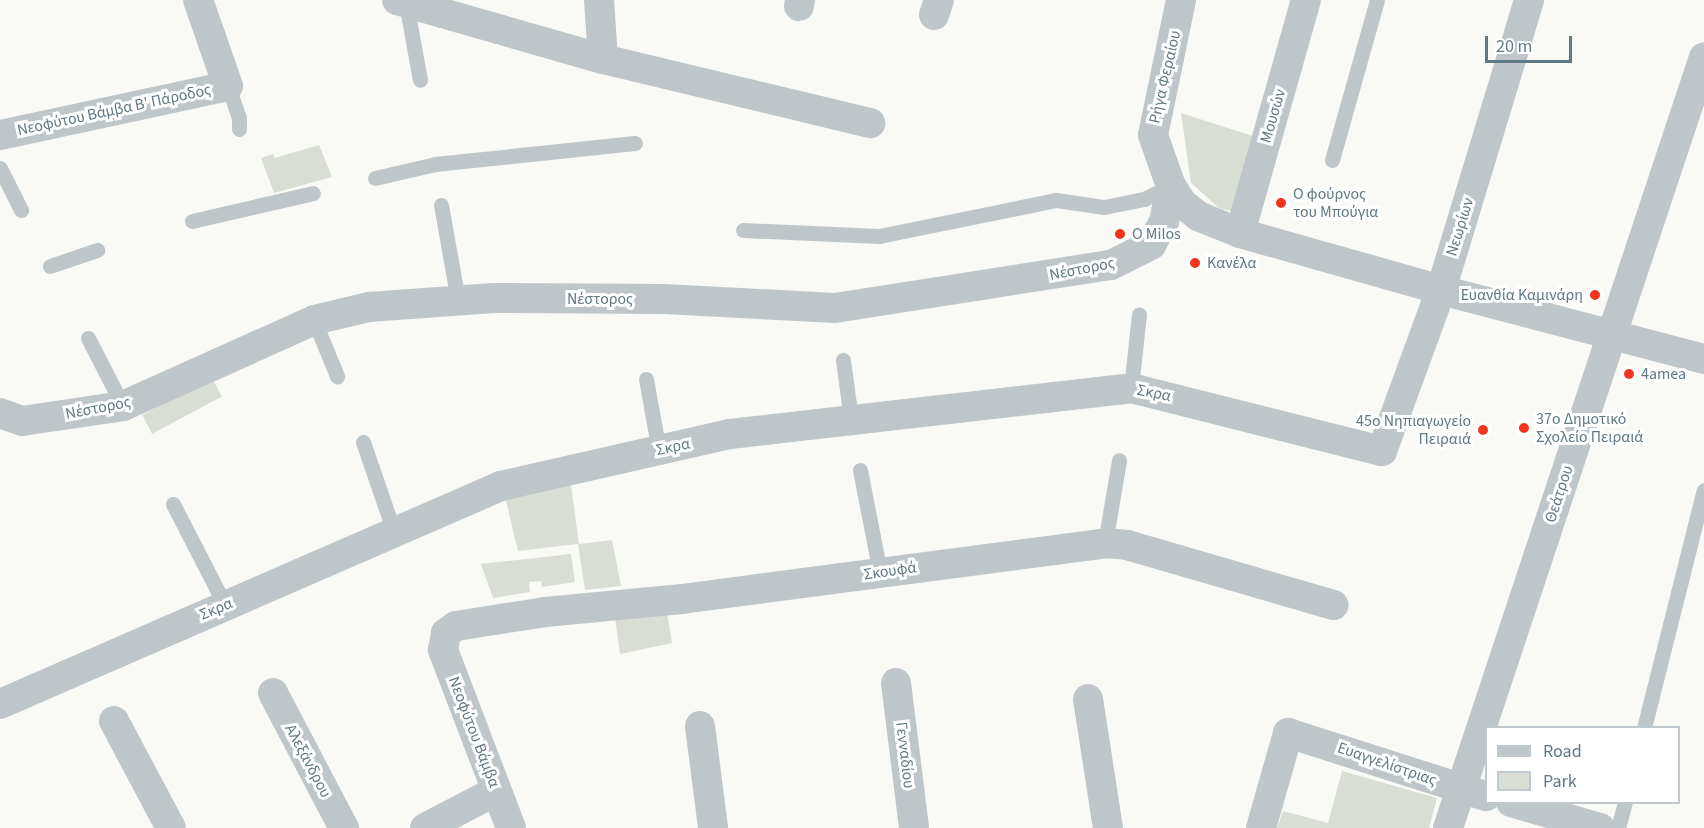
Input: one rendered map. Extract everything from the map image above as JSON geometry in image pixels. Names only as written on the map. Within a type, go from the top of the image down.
[{"type":"street","points":[[198,0],[228,86]]},
{"type":"street","points":[[599,0],[603,59]]},
{"type":"street","name":"Ρήγα Φεραίου","points":[[1171,186],[1152,135],[1181,0]]},
{"type":"street","name":"Μουσών","points":[[1240,233],[1306,0]]},
{"type":"street","name":"Νεωρίων","points":[[1382,451],[1441,290],[1529,0]]},
{"type":"street","points":[[402,1],[603,59],[870,123]]},
{"type":"street","name":"Θεάτρου","points":[[1494,726],[1613,332],[1704,57]]},
{"type":"street","name":"Νεοφύτου Βάμβα Β' Πάροδος","points":[[0,135],[228,86]]},
{"type":"street","points":[[1171,186],[1198,216],[1240,233],[1441,290],[1613,332],[1704,359]]},
{"type":"street","name":"Νέστορος","points":[[0,413],[22,421],[123,406],[314,320],[369,307],[458,300],[664,300],[804,309],[864,306],[1111,265],[1133,257],[1151,245],[1164,222],[1171,186]]},
{"type":"street","name":"Σκρα","points":[[0,704],[394,532],[518,481],[765,428],[1131,388],[1382,451]]},
{"type":"street","name":"Σκουφά","points":[[445,636],[454,627],[493,619],[880,573],[1105,543],[1126,545],[1333,605]]},
{"type":"street","name":"Νεοφύτου Βάμβα","points":[[445,636],[443,645],[447,661],[511,828]]},
{"type":"street","name":"Γενναδίου","points":[[896,682],[914,828]]},
{"type":"street","name":"Αλεξάνδρου","points":[[273,693],[344,828]]},
{"type":"street","points":[[1088,699],[1108,828]]},
{"type":"street","points":[[114,721],[171,828]]},
{"type":"street","points":[[700,726],[713,828]]},
{"type":"street","name":"Ευαγγελίστριας","points":[[1261,828],[1288,733],[1474,792]]},
{"type":"street","name":"Θεάτρου","points":[[1448,828],[1474,792],[1485,756]]},
{"type":"street","points":[[425,828],[496,790]]},
{"type":"street","points":[[1518,804],[1600,828]]},
{"type":"lane","points":[[1332,160],[1377,0]]},
{"type":"lane","points":[[402,1],[420,80]]},
{"type":"lane","points":[[228,86],[239,118],[239,129]]},
{"type":"lane","points":[[375,178],[435,164],[635,143]]},
{"type":"lane","points":[[0,168],[21,210]]},
{"type":"lane","points":[[743,230],[879,236],[1056,200],[1104,207],[1129,203],[1171,186]]},
{"type":"lane","points":[[192,221],[313,193]]},
{"type":"lane","points":[[441,205],[458,300]]},
{"type":"lane","points":[[50,266],[97,250]]},
{"type":"lane","points":[[1131,388],[1138,314]]},
{"type":"lane","points":[[314,320],[337,376]]},
{"type":"lane","points":[[88,338],[123,406]]},
{"type":"lane","points":[[843,360],[851,418]]},
{"type":"lane","points":[[646,379],[659,451]]},
{"type":"lane","points":[[363,442],[394,532]]},
{"type":"lane","points":[[1105,543],[1119,460]]},
{"type":"lane","points":[[860,470],[880,573]]},
{"type":"lane","points":[[1645,726],[1704,490]]},
{"type":"lane","points":[[173,504],[225,605]]},
{"type":"lane","points":[[1618,828],[1624,804]]},
{"type":"green space","points":[[1181,113],[1256,137],[1235,212],[1219,208],[1191,183]]},
{"type":"green space","points":[[319,145],[332,177],[274,193],[261,158],[273,154],[275,158]]},
{"type":"green space","points":[[212,378],[222,397],[152,434],[142,415]]},
{"type":"green space","points":[[570,478],[579,544],[612,540],[621,586],[585,590],[578,544],[518,551],[505,497]]},
{"type":"green space","points":[[571,554],[575,582],[542,587],[541,581],[529,582],[530,592],[493,598],[481,564]]},
{"type":"green space","points":[[667,612],[672,643],[620,654],[615,618]]},
{"type":"green space","points":[[1342,771],[1437,798],[1429,828],[1277,828],[1283,811],[1328,823]]},
{"type":"place","name":"Ο φούρνος του Μπούγια","points":[[1281,203]]},
{"type":"place","name":"O Milos","points":[[1120,234]]},
{"type":"place","name":"Κανέλα","points":[[1195,263]]},
{"type":"place","name":"Ευανθία Καμινάρη","points":[[1595,295]]},
{"type":"place","name":"4amea","points":[[1629,374]]},
{"type":"place","name":"37ο Δημοτικό Σχολείο Πειραιά","points":[[1524,428]]},
{"type":"place","name":"45ο Νηπιαγωγείο Πειραιά","points":[[1483,430]]}]
